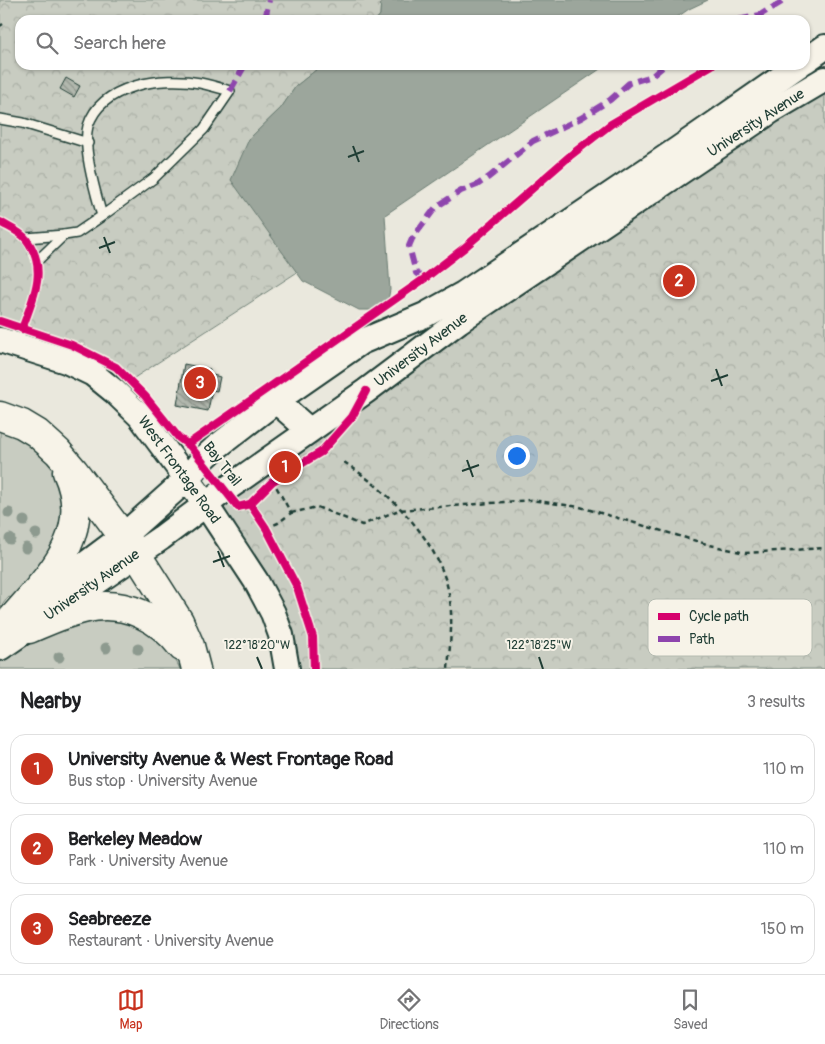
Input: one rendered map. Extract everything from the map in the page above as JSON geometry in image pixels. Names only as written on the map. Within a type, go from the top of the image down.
[{"type":"highway","points":[[0,416],[22,424],[43,438],[66,461],[130,545],[183,628],[190,646],[195,669]]},
{"type":"highway","points":[[13,625],[67,550],[74,529],[76,507],[72,485],[63,464],[43,438]]},
{"type":"highway","points":[[13,625],[68,614],[90,607],[101,606],[127,609],[148,617],[165,628],[184,649],[195,669]]},
{"type":"street","points":[[810,58],[825,47]]},
{"type":"street","name":"University Avenue","points":[[130,545],[202,460],[276,401],[361,342],[425,315],[463,294],[670,155],[792,70]]},
{"type":"street","name":"University Avenue","points":[[0,648],[13,625],[130,545],[206,504],[366,391],[459,321],[771,111],[825,79]]},
{"type":"street","name":"West Frontage Road","points":[[0,340],[66,361],[92,374],[104,382],[140,416],[206,504],[250,571],[268,602],[281,635],[287,669]]},
{"type":"street","points":[[276,401],[309,430]]},
{"type":"lane","points":[[26,238],[77,233],[102,216],[154,178],[204,129],[230,91],[200,83],[180,81],[139,84],[105,100],[94,114],[88,127],[92,182],[102,216]]},
{"type":"lane","points":[[0,119],[23,123],[88,143]]},
{"type":"lane","points":[[37,262],[64,235]]},
{"type":"path","points":[[344,462],[366,476],[420,531],[436,554],[448,589],[451,624],[448,669]]},
{"type":"path","points":[[281,476],[271,483],[291,513]]},
{"type":"path","points":[[271,536],[264,524],[278,523],[291,513],[317,508],[362,525],[400,510],[531,500],[580,507],[710,545],[745,553],[825,548]]},
{"type":"green space","points":[[0,0],[381,0],[380,15],[15,15],[15,70],[316,70],[296,86],[281,108],[249,139],[299,271],[114,391],[0,340]]},
{"type":"green space","points":[[825,77],[825,669],[287,669],[286,657],[206,505],[690,166]]},
{"type":"green space","points":[[0,428],[29,440],[55,469],[65,507],[53,553],[21,590],[11,598],[9,597],[0,607]]},
{"type":"green space","points":[[111,617],[141,624],[171,651],[180,669],[0,669],[0,660],[9,653],[66,626]]},
{"type":"shaded area","points":[[381,0],[708,0],[680,15],[380,15]]},
{"type":"shaded area","points":[[316,70],[599,70],[385,215],[390,290],[388,300],[376,310],[359,310],[303,281],[231,180],[249,139],[281,108],[296,86]]},
{"type":"building","points":[[66,78],[80,86],[74,97],[60,89]]},
{"type":"building","points":[[184,364],[210,369],[209,374],[220,377],[217,391],[212,390],[208,411],[177,405]]},
{"type":"marked path","points":[[266,15],[269,0]]},
{"type":"marked path","points":[[760,15],[785,0]]},
{"type":"marked path","points":[[230,91],[242,70]]},
{"type":"marked path","points":[[424,279],[416,273],[409,246],[412,239],[436,207],[461,191],[477,185],[489,177],[533,141],[581,118],[610,100],[629,83],[652,76],[659,70]]},
{"type":"cycle path","name":"Bay Trail","points":[[188,444],[424,279],[464,248],[571,155],[611,124],[703,70]]},
{"type":"cycle path","points":[[0,222],[24,236],[33,250],[37,261],[37,284],[22,329]]},
{"type":"cycle path","name":"Bay Trail","points":[[0,321],[72,345],[116,367],[145,396],[179,438],[190,446],[238,507],[250,504],[266,528],[297,587],[313,637],[314,669]]},
{"type":"cycle path","points":[[250,504],[273,481],[321,452],[352,417],[366,391]]},
{"type":"place","name":"Berkeley Meadow","points":[[679,281]]},
{"type":"place","name":"Seabreeze","points":[[200,383]]},
{"type":"place","name":"University Avenue & West Frontage Road","points":[[285,467]]}]
